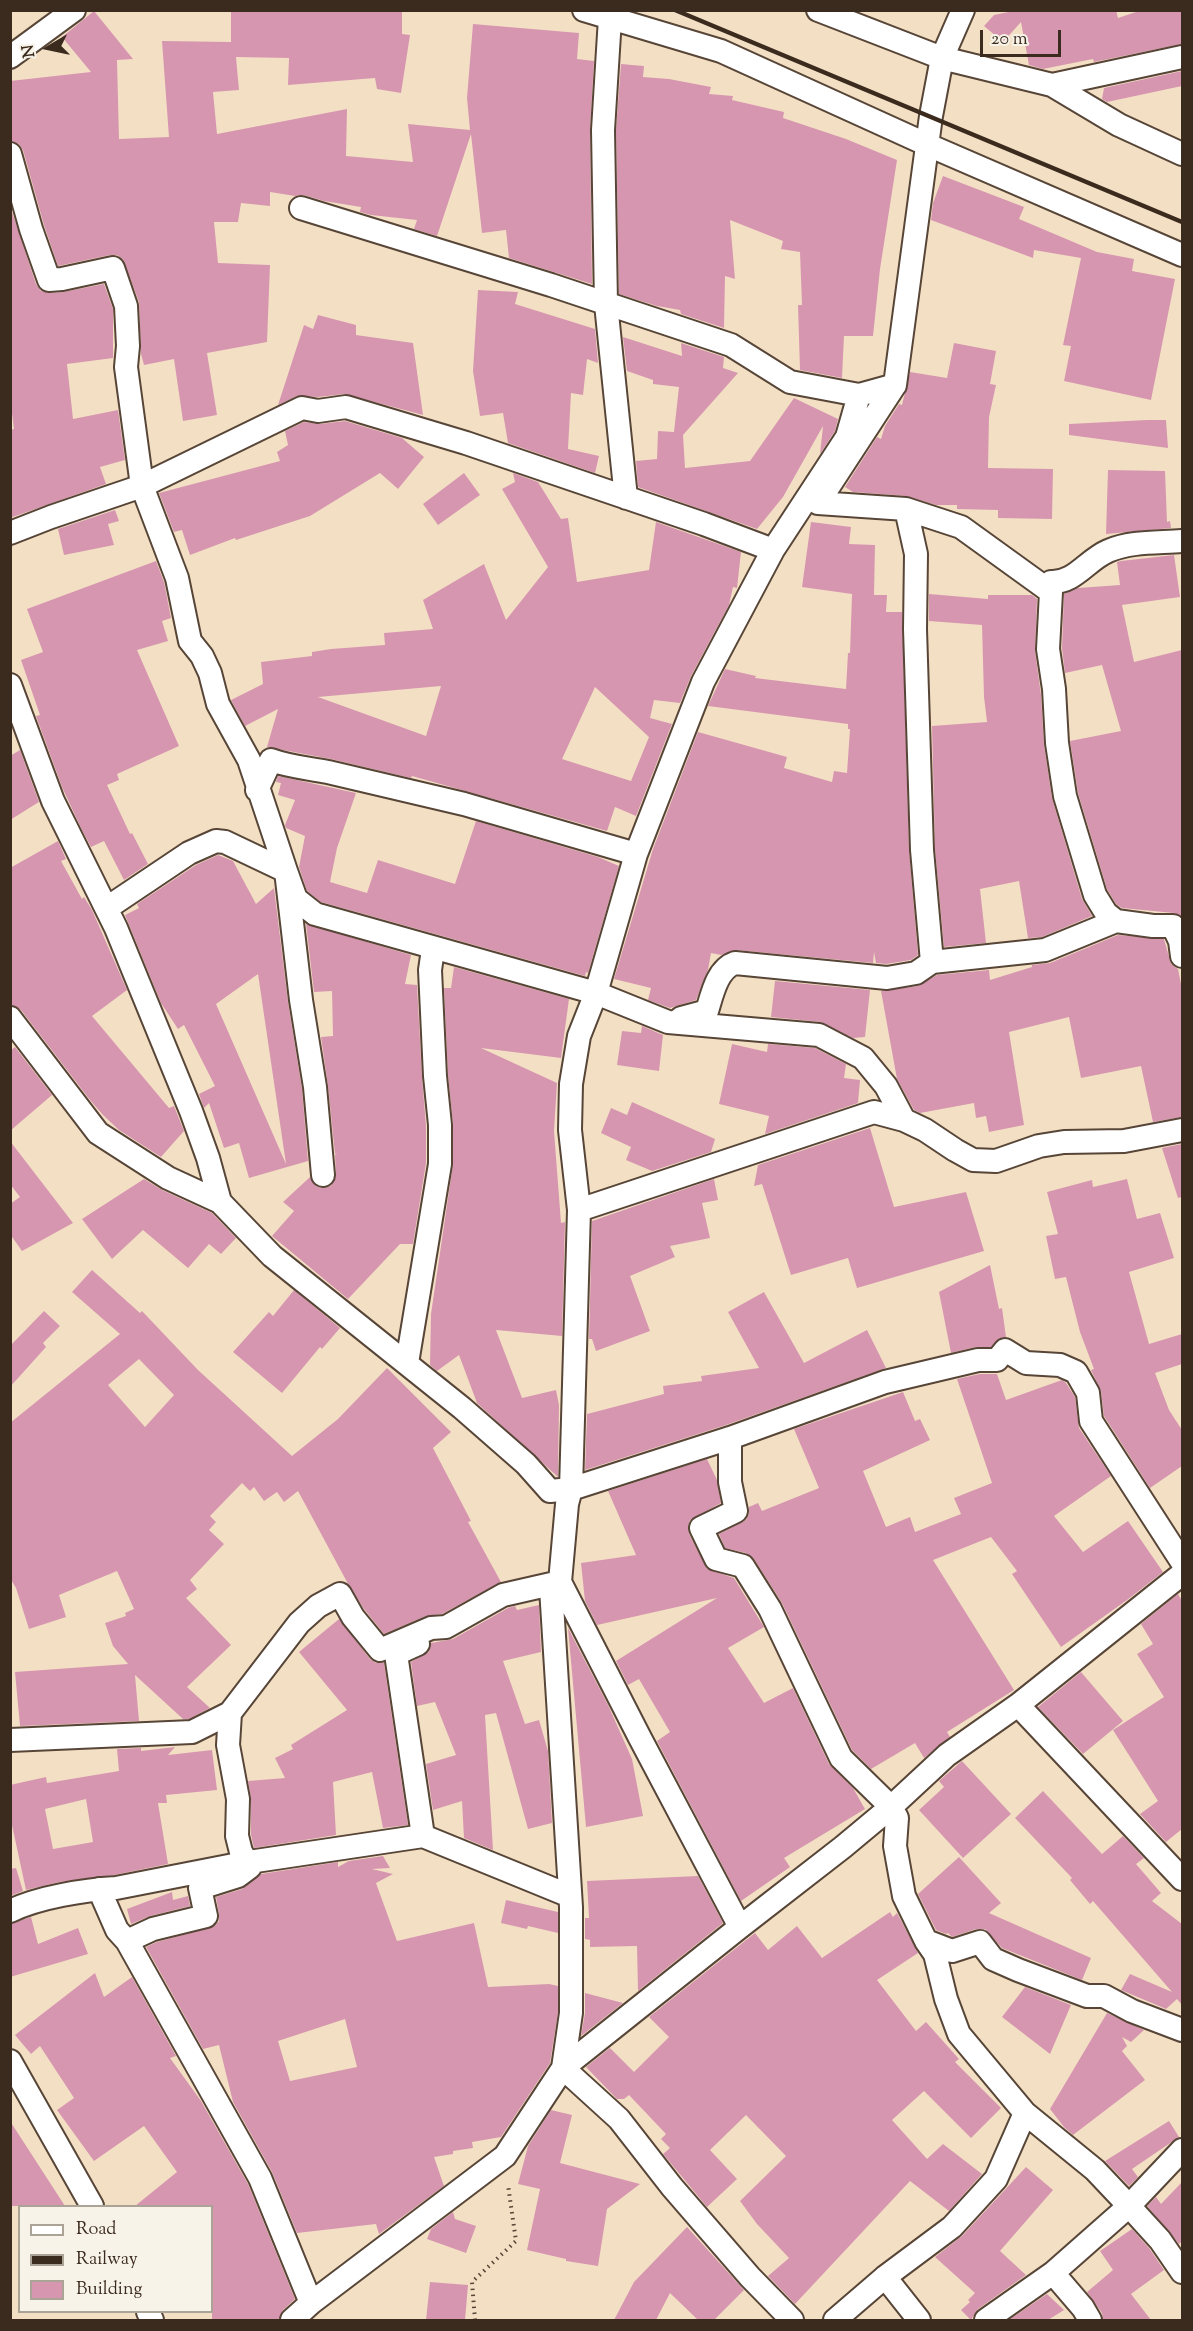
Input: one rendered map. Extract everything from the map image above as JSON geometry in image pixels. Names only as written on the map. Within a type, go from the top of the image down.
[{"type":"street","points":[[10,57],[74,10]]},
{"type":"street","points":[[584,10],[721,51],[928,145],[1182,255]]},
{"type":"street","points":[[818,10],[942,58],[1052,85],[1119,125],[1182,154]]},
{"type":"street","points":[[966,12],[942,58],[931,116],[896,385],[818,502],[906,510],[961,527],[1051,592]]},
{"type":"street","points":[[610,18],[603,130],[606,303],[626,498]]},
{"type":"street","points":[[1052,85],[1182,57]]},
{"type":"street","points":[[10,154],[49,280],[113,268],[126,306],[128,346],[126,368],[142,486],[177,578],[190,641],[202,657],[210,674],[218,704],[249,760],[257,790],[296,899],[315,914],[433,949],[597,993],[668,1022],[819,1035],[863,1058],[886,1086],[904,1120]]},
{"type":"street","points":[[301,208],[606,303],[731,345],[790,382],[859,395],[896,385]]},
{"type":"street","points":[[563,2068],[571,2013],[570,1896],[555,1585],[571,1489],[579,1210],[570,1130],[571,1084],[579,1036],[597,993],[636,854],[703,682],[773,550],[846,437],[859,395]]},
{"type":"street","points":[[10,533],[142,486],[290,412],[302,408],[318,411],[346,407],[466,442],[773,550]]},
{"type":"street","points":[[906,510],[916,554],[915,628],[922,850],[932,962]]},
{"type":"street","points":[[1182,541],[1129,544],[1106,552],[1064,582],[1051,582],[1048,649],[1057,743],[1065,796],[1095,895],[1106,914],[1116,921],[1173,926],[1180,941],[1182,956]]},
{"type":"street","points":[[10,685],[53,801],[107,908],[194,1120],[208,1158],[220,1202]]},
{"type":"street","points":[[257,790],[271,760],[292,767],[306,767],[464,804],[636,854]]},
{"type":"street","points":[[107,908],[189,853],[216,841],[225,842],[286,871]]},
{"type":"street","points":[[286,871],[301,1000],[315,1087],[323,1175]]},
{"type":"street","points":[[668,1022],[706,1011],[720,975],[729,965],[735,963],[887,978],[916,973],[932,962],[1045,950],[1116,921]]},
{"type":"street","points":[[407,1363],[440,1164],[440,1125],[435,1076],[430,970],[433,949]]},
{"type":"street","points":[[10,1018],[98,1133],[168,1178],[220,1202],[272,1256],[407,1363],[518,1457],[550,1491],[571,1489],[730,1438],[885,1382],[978,1360],[997,1360],[1005,1350],[1026,1363],[1060,1365],[1076,1372],[1088,1393],[1090,1421],[1182,1562]]},
{"type":"street","points":[[579,1210],[874,1112],[904,1120],[925,1130],[973,1160],[996,1161],[1039,1146],[1064,1142],[1124,1141],[1182,1130]]},
{"type":"street","points":[[730,1438],[730,1482],[736,1511],[700,1528],[716,1559],[743,1566],[770,1609],[841,1758],[891,1807],[897,1818],[895,1846],[904,1896],[926,1941],[935,1954],[946,1999],[958,2034],[1025,2113],[1095,2170],[1130,2206],[1160,2240],[1182,2272]]},
{"type":"street","points":[[292,2320],[311,2303],[505,2156],[563,2068],[843,1848],[947,1755],[1018,1705],[1182,1574]]},
{"type":"street","points":[[10,1740],[192,1732],[230,1713],[299,1623],[318,1606],[340,1594],[353,1617],[380,1650],[431,1628],[446,1627],[503,1595],[555,1585]]},
{"type":"street","points":[[423,1836],[396,1654],[555,1585]]},
{"type":"street","points":[[555,1585],[640,1738],[740,1927]]},
{"type":"street","points":[[1018,1705],[1182,1879]]},
{"type":"street","points":[[127,1941],[153,1929],[206,1916],[200,1888],[238,1876],[250,1867],[241,1852],[237,1836],[238,1799],[228,1745],[230,1713]]},
{"type":"street","points":[[10,1911],[25,1904],[99,1889],[116,1888],[249,1862],[423,1836],[570,1896]]},
{"type":"street","points":[[99,1889],[117,1930],[127,1941],[260,2178],[311,2303]]},
{"type":"street","points":[[926,1941],[952,1951],[980,1942],[993,1959],[1018,1970],[1087,1996],[1104,1996],[1132,2011],[1182,2030]]},
{"type":"street","points":[[10,2061],[91,2205]]},
{"type":"street","points":[[563,2068],[620,2119],[672,2187],[750,2277],[792,2320]]},
{"type":"street","points":[[835,2320],[885,2277],[952,2226],[996,2179],[1025,2113]]},
{"type":"street","points":[[986,2320],[1053,2273],[1130,2206],[1182,2150]]},
{"type":"street","points":[[1053,2273],[1083,2308],[1090,2320]]},
{"type":"street","points":[[885,2277],[919,2320]]},
{"type":"path","points":[[475,2320],[472,2282],[516,2241],[505,2156]]},
{"type":"building","points":[[231,10],[402,10],[402,34],[410,35],[401,93],[377,89],[375,78],[288,85],[289,58],[236,57],[239,90],[213,92],[217,134],[347,109],[346,156],[413,162],[408,124],[470,130],[467,98],[473,24],[579,33],[577,59],[594,61],[590,130],[592,284],[509,258],[506,230],[482,233],[471,134],[437,236],[414,229],[417,220],[371,215],[360,212],[361,207],[304,195],[270,192],[270,206],[241,203],[238,222],[214,222],[218,263],[270,265],[267,342],[207,353],[217,415],[183,421],[174,359],[144,365],[141,354],[139,302],[123,259],[117,255],[110,255],[58,266],[23,150],[19,144],[10,141],[10,81],[91,72],[62,37],[94,11],[133,59],[117,60],[119,139],[169,137],[162,41],[231,42]]},
{"type":"building","points":[[1018,10],[1116,10],[1118,18],[1142,10],[1182,10],[1182,44],[1094,62],[1093,59],[1043,69],[1029,65],[1021,22],[1003,42],[984,26],[994,15]]},
{"type":"building","points":[[621,64],[644,66],[643,77],[669,79],[711,87],[709,94],[733,96],[732,100],[784,112],[783,118],[846,139],[897,160],[880,269],[873,336],[844,336],[842,378],[800,370],[798,305],[802,305],[800,252],[781,249],[783,241],[730,220],[735,279],[725,276],[724,328],[681,314],[680,310],[657,306],[619,294],[616,130]]},
{"type":"building","points":[[1182,71],[1182,86],[1107,102],[1102,99],[1104,88]]},
{"type":"building","points":[[943,176],[1024,207],[1019,219],[1097,252],[1134,259],[1132,271],[1175,279],[1151,400],[1064,381],[1071,346],[1063,345],[1081,258],[1034,250],[1033,258],[931,220],[933,203]]},
{"type":"building","points":[[10,206],[36,284],[41,291],[63,292],[104,284],[113,309],[113,358],[67,364],[73,419],[118,410],[125,460],[100,467],[106,484],[10,518],[10,430],[14,429],[10,398]]},
{"type":"building","points":[[478,290],[518,292],[515,304],[595,329],[598,363],[587,359],[583,395],[571,393],[568,449],[599,456],[595,473],[508,443],[503,413],[480,416],[473,371]]},
{"type":"building","points":[[318,315],[356,325],[356,335],[413,343],[423,415],[345,394],[318,397],[297,396],[278,405],[304,325],[313,329]]},
{"type":"building","points":[[623,337],[682,356],[681,343],[724,357],[723,368],[738,373],[683,435],[685,468],[750,461],[794,398],[838,419],[835,431],[820,454],[823,426],[783,497],[757,529],[638,487],[636,461],[657,459],[658,431],[674,432],[679,387],[653,384],[653,380],[627,371]]},
{"type":"building","points":[[954,343],[996,351],[990,384],[996,385],[989,417],[988,468],[1053,469],[1052,519],[998,518],[998,510],[957,509],[957,505],[936,505],[907,496],[853,492],[845,487],[877,437],[881,439],[885,426],[899,404],[902,405],[910,372],[947,378]]},
{"type":"building","points":[[1166,420],[1168,448],[1069,435],[1069,424]]},
{"type":"building","points":[[345,421],[402,438],[424,457],[398,489],[380,473],[310,516],[236,540],[235,538],[190,555],[182,530],[174,532],[159,493],[280,461],[277,452],[288,445],[285,431],[304,422],[320,424]]},
{"type":"building","points":[[1108,470],[1165,471],[1167,522],[1170,521],[1171,528],[1106,534]]},
{"type":"building","points":[[464,473],[480,495],[438,525],[423,504]]},
{"type":"building","points":[[513,473],[538,482],[561,519],[568,518],[577,582],[649,570],[656,522],[741,552],[737,588],[733,587],[729,605],[691,676],[680,703],[654,700],[650,718],[672,724],[636,816],[615,807],[607,831],[412,776],[411,778],[267,747],[278,709],[245,726],[231,700],[263,684],[261,662],[312,656],[312,652],[331,649],[385,645],[384,633],[433,629],[423,600],[484,564],[506,620],[548,567],[502,489],[515,482]],"holes":[[[441,686],[426,736],[318,697]],[[595,687],[649,737],[631,781],[562,759]]]},
{"type":"building","points":[[115,510],[119,521],[108,524],[114,545],[64,555],[58,529]]},
{"type":"building","points":[[811,522],[851,527],[849,544],[875,545],[874,595],[887,595],[886,612],[902,612],[909,850],[918,955],[911,960],[886,964],[876,963],[874,952],[873,963],[736,950],[721,955],[711,953],[708,970],[696,1000],[670,1008],[648,1000],[651,988],[614,979],[653,849],[698,732],[787,757],[784,768],[832,782],[834,771],[847,773],[850,729],[848,729],[848,724],[708,706],[725,669],[756,676],[755,678],[846,689],[852,594],[802,587]]},
{"type":"building","points":[[1174,555],[1180,597],[1122,605],[1134,662],[1182,650],[1182,917],[1174,913],[1122,908],[1116,904],[1107,889],[1078,793],[1070,741],[1121,731],[1102,665],[1065,673],[1062,648],[1064,594],[1078,588],[1120,585],[1117,562]]},
{"type":"building","points":[[156,561],[164,582],[171,618],[162,621],[168,641],[137,650],[179,746],[117,774],[119,780],[107,785],[130,834],[132,833],[148,864],[124,880],[104,841],[91,847],[81,828],[62,787],[36,716],[40,715],[21,660],[43,652],[27,609]]},
{"type":"building","points":[[929,594],[988,599],[988,595],[1032,595],[1037,599],[1035,651],[1044,745],[1052,798],[1082,899],[1092,916],[1042,937],[1028,938],[1019,881],[980,889],[986,943],[944,947],[935,849],[932,726],[987,722],[982,625],[929,621]]},
{"type":"building","points":[[20,750],[39,802],[10,820],[10,756]]},
{"type":"building","points":[[278,776],[356,793],[337,848],[330,882],[367,893],[378,860],[455,884],[476,821],[598,857],[619,866],[588,973],[586,972],[585,976],[321,902],[307,891],[299,867],[305,836],[286,828],[285,825],[295,800],[278,795],[281,783],[276,782]]},
{"type":"building","points":[[58,841],[66,859],[61,861],[82,899],[84,897],[92,910],[127,990],[92,1016],[169,1108],[174,1106],[184,1131],[161,1157],[119,1130],[103,1115],[21,1010],[10,1004],[10,868]]},
{"type":"building","points":[[218,855],[233,861],[256,904],[274,888],[288,1002],[302,1089],[308,1161],[249,1178],[239,1143],[224,1148],[209,1103],[204,1108],[199,1094],[215,1086],[184,1025],[178,1029],[161,1003],[125,915],[139,908],[137,904],[196,865]],"holes":[[[258,974],[286,1164],[216,1004]]]},
{"type":"building","points":[[306,924],[411,955],[405,984],[417,985],[426,1126],[426,1163],[413,1244],[400,1244],[348,1299],[272,1236],[294,1211],[283,1202],[310,1177],[317,1187],[325,1188],[331,1186],[336,1174],[335,1155],[337,1153],[335,1154],[321,1037],[333,1036],[332,991],[314,992]]},
{"type":"building","points":[[1118,935],[1164,939],[1171,964],[1178,969],[1182,989],[1182,1117],[1153,1122],[1141,1066],[1081,1078],[1069,1017],[1009,1032],[1024,1125],[989,1132],[986,1116],[976,1118],[974,1103],[920,1113],[914,1110],[897,1079],[881,991],[918,986],[937,975],[989,970],[990,980],[1032,967],[1032,965],[1050,963]]},
{"type":"building","points":[[454,967],[569,999],[561,1058],[481,1048],[557,1083],[554,1131],[561,1223],[565,1222],[562,1336],[496,1330],[522,1398],[556,1390],[559,1405],[558,1477],[477,1403],[459,1355],[437,1371],[430,1365],[431,1314],[453,1164],[453,1124],[444,988],[451,988]]},
{"type":"building","points":[[775,981],[870,990],[865,1037],[853,1038],[821,1022],[771,1017]]},
{"type":"building","points":[[642,1026],[663,1035],[659,1071],[617,1065],[622,1031],[641,1033]]},
{"type":"building","points":[[732,1044],[767,1052],[768,1044],[815,1048],[846,1064],[844,1078],[860,1080],[858,1103],[765,1134],[769,1116],[719,1104]]},
{"type":"building","points":[[15,1047],[52,1095],[10,1131],[10,1051]]},
{"type":"building","points":[[632,1102],[715,1139],[711,1152],[652,1171],[626,1160],[631,1147],[601,1133],[611,1108],[627,1115]]},
{"type":"building","points":[[870,1128],[894,1207],[966,1192],[984,1251],[857,1288],[848,1258],[791,1275],[762,1184],[754,1186],[758,1165]]},
{"type":"building","points":[[10,1141],[73,1223],[22,1251],[10,1234],[10,1204],[20,1197],[10,1184]]},
{"type":"building","points":[[1182,1144],[1182,1197],[1178,1198],[1162,1148]]},
{"type":"building","points":[[144,1179],[212,1213],[236,1238],[221,1254],[209,1244],[188,1268],[143,1230],[112,1259],[82,1219]]},
{"type":"building","points":[[714,1179],[718,1200],[702,1203],[710,1238],[670,1246],[675,1257],[630,1276],[650,1331],[596,1351],[592,1339],[589,1339],[592,1221]]},
{"type":"building","points":[[1127,1179],[1137,1219],[1160,1213],[1174,1258],[1129,1272],[1149,1344],[1182,1334],[1182,1364],[1155,1373],[1169,1410],[1182,1430],[1182,1466],[1150,1488],[1104,1416],[1101,1391],[1091,1370],[1094,1369],[1080,1332],[1066,1277],[1055,1279],[1046,1236],[1058,1234],[1047,1192],[1092,1180],[1093,1187]]},
{"type":"building","points":[[990,1265],[999,1309],[1002,1308],[1006,1337],[999,1338],[991,1347],[975,1347],[951,1353],[939,1292]]},
{"type":"building","points":[[92,1270],[140,1313],[142,1311],[198,1370],[292,1456],[338,1419],[387,1368],[451,1432],[433,1448],[471,1521],[468,1522],[501,1582],[442,1614],[426,1616],[384,1634],[364,1609],[347,1582],[298,1491],[284,1502],[277,1492],[264,1501],[254,1487],[250,1491],[242,1483],[210,1516],[216,1522],[209,1530],[224,1544],[190,1580],[197,1589],[186,1598],[231,1645],[187,1687],[210,1708],[189,1719],[183,1719],[135,1675],[139,1721],[20,1726],[15,1672],[128,1664],[113,1646],[105,1623],[126,1616],[125,1613],[134,1609],[117,1571],[59,1595],[66,1617],[29,1629],[16,1588],[10,1578],[10,1423],[120,1334],[72,1292]],"holes":[[[139,1359],[174,1395],[145,1427],[108,1385]]]},
{"type":"building","points":[[294,1290],[340,1328],[322,1349],[320,1347],[282,1393],[233,1352],[269,1312],[273,1316]]},
{"type":"building","points":[[764,1292],[804,1363],[867,1330],[886,1368],[726,1425],[585,1470],[587,1414],[664,1394],[663,1386],[702,1381],[701,1376],[759,1368],[728,1312]]},
{"type":"building","points":[[44,1311],[60,1326],[43,1343],[46,1347],[10,1387],[10,1346]]},
{"type":"building","points":[[980,1374],[997,1374],[1006,1400],[1062,1380],[1075,1397],[1079,1428],[1111,1476],[1054,1516],[1083,1552],[1128,1521],[1163,1572],[1061,1647],[1012,1574],[1017,1571],[991,1537],[933,1560],[1014,1690],[947,1732],[950,1737],[924,1758],[915,1743],[871,1769],[852,1750],[782,1603],[754,1559],[746,1553],[725,1548],[719,1534],[746,1520],[749,1507],[758,1503],[762,1511],[819,1488],[794,1429],[903,1392],[915,1421],[920,1419],[930,1440],[863,1471],[886,1527],[910,1517],[915,1532],[961,1514],[954,1498],[992,1483],[957,1379]]},
{"type":"building","points":[[707,1459],[717,1480],[721,1503],[690,1520],[689,1534],[707,1569],[734,1578],[764,1627],[728,1648],[764,1703],[793,1688],[829,1764],[853,1788],[865,1809],[784,1858],[790,1867],[741,1901],[657,1741],[670,1732],[639,1679],[628,1685],[616,1661],[717,1598],[597,1625],[585,1601],[581,1563],[636,1555],[608,1491]]},
{"type":"building","points":[[1178,1594],[1182,1601],[1182,1829],[1166,1842],[1140,1814],[1158,1801],[1113,1730],[1164,1697],[1137,1654],[1153,1644],[1141,1624]]},
{"type":"building","points":[[539,1605],[541,1652],[503,1661],[525,1724],[539,1720],[548,1751],[552,1823],[528,1829],[496,1713],[485,1715],[493,1850],[464,1838],[462,1801],[433,1810],[426,1764],[456,1755],[435,1702],[417,1706],[411,1662],[429,1652],[431,1643],[453,1639],[508,1608],[515,1606],[517,1610]]},
{"type":"building","points":[[339,1619],[370,1659],[376,1663],[384,1663],[408,1825],[383,1828],[372,1772],[333,1782],[336,1835],[254,1848],[251,1835],[251,1799],[248,1781],[285,1778],[275,1758],[293,1749],[291,1745],[347,1710],[299,1652]]},
{"type":"building","points":[[568,1628],[608,1705],[632,1759],[643,1816],[586,1827]]},
{"type":"building","points":[[1081,1672],[1123,1721],[1083,1754],[1038,1707]]},
{"type":"building","points":[[175,1747],[168,1755],[212,1750],[217,1790],[166,1795],[167,1803],[158,1803],[168,1864],[114,1875],[59,1882],[26,1890],[10,1816],[10,1785],[46,1777],[47,1783],[119,1771],[117,1749],[141,1748],[141,1751]],"holes":[[[86,1799],[93,1842],[53,1849],[45,1809]]]},
{"type":"building","points":[[962,1761],[1011,1814],[963,1858],[919,1810],[944,1787],[939,1781]]},
{"type":"building","points":[[1043,1791],[1102,1854],[1123,1836],[1144,1858],[1136,1864],[1161,1893],[1152,1901],[1182,1924],[1182,2005],[1177,1999],[1166,2009],[1121,1990],[1130,1974],[1172,1992],[1093,1901],[1090,1904],[1070,1880],[1072,1878],[1015,1818]]},
{"type":"building","points":[[383,1856],[390,1868],[372,1869],[393,1874],[376,1883],[397,1941],[474,1923],[488,1987],[549,1984],[558,1986],[558,2012],[550,2063],[501,2137],[472,2142],[473,2148],[434,2157],[444,2186],[379,2234],[376,2224],[297,2233],[272,2172],[233,2102],[219,2045],[203,2049],[146,1947],[215,1926],[219,1921],[216,1897],[242,1889],[261,1874],[338,1862],[338,1867],[349,1861]],"holes":[[[345,2019],[357,2067],[290,2081],[278,2041]]]},
{"type":"building","points":[[959,1857],[1001,1903],[989,1913],[1091,1958],[1082,1980],[1002,1948],[985,1929],[976,1929],[952,1937],[948,1933],[936,1930],[918,1894]]},
{"type":"building","points":[[16,1868],[23,1891],[10,1896],[10,1869]]},
{"type":"building","points":[[698,1876],[723,1923],[638,1991],[637,1946],[590,1947],[590,1940],[585,1939],[585,1918],[589,1918],[587,1881]]},
{"type":"building","points":[[172,1892],[173,1900],[188,1896],[190,1906],[150,1916],[131,1924],[127,1909]]},
{"type":"building","points":[[506,1900],[558,1912],[558,1933],[501,1923]]},
{"type":"building","points":[[890,1912],[893,1917],[897,1913],[918,1953],[877,1980],[916,2031],[926,2022],[959,2059],[955,2062],[1001,2108],[971,2138],[924,2091],[892,2120],[927,2159],[943,2144],[982,2174],[949,2211],[910,2181],[795,2304],[768,2276],[789,2258],[757,2224],[740,2201],[786,2156],[746,2115],[710,2150],[737,2179],[707,2207],[663,2154],[670,2148],[661,2139],[666,2134],[629,2095],[624,2099],[617,2099],[586,2067],[610,2048],[634,2072],[669,2037],[649,2017],[755,1933],[768,1950],[797,1926],[822,1958]]},
{"type":"building","points":[[31,1917],[38,1944],[78,1928],[88,1954],[10,1977],[10,1924]]},
{"type":"building","points":[[95,1973],[104,1997],[132,1977],[176,2056],[170,2058],[201,2101],[248,2184],[295,2299],[283,2310],[279,2320],[212,2320],[213,2205],[136,2205],[177,2172],[144,2126],[94,2161],[57,2110],[74,2098],[40,2046],[31,2054],[15,2035]]},
{"type":"building","points":[[1025,1987],[1071,2005],[1050,2054],[1002,2017]]},
{"type":"building","points":[[585,1993],[623,2003],[581,2036],[585,2013]]},
{"type":"building","points":[[1107,2013],[1144,2030],[1131,2042],[1122,2037],[1127,2046],[1122,2051],[1145,2080],[1073,2135],[1050,2109]]},
{"type":"building","points":[[551,2110],[572,2115],[560,2163],[640,2184],[607,2209],[598,2266],[566,2261],[566,2259],[527,2250],[540,2189],[518,2184],[528,2146]]},
{"type":"building","points":[[10,2121],[64,2205],[10,2206]]},
{"type":"building","points":[[1169,2121],[1179,2137],[1132,2169],[1138,2177],[1129,2186],[1105,2161]]},
{"type":"building","points":[[1026,2167],[1053,2190],[1000,2251],[1026,2275],[978,2309],[971,2320],[961,2310],[970,2302],[968,2300],[975,2293],[935,2257],[962,2236]]},
{"type":"building","points":[[1182,2182],[1182,2241],[1179,2244],[1147,2206],[1156,2197],[1161,2204]]},
{"type":"building","points":[[453,2212],[455,2219],[476,2226],[466,2253],[427,2239],[431,2229]]},
{"type":"building","points":[[687,2227],[744,2290],[714,2320],[698,2320],[670,2293],[656,2320],[614,2320],[634,2282]]},
{"type":"building","points":[[1132,2229],[1164,2270],[1131,2294],[1151,2320],[1103,2320],[1102,2313],[1087,2292],[1113,2270],[1100,2251]]},
{"type":"building","points":[[430,2282],[468,2285],[465,2320],[426,2320]]},
{"type":"building","points":[[1047,2294],[1064,2310],[1048,2320],[1009,2320]]},
{"type":"railway","points":[[675,10],[1182,222]]}]
